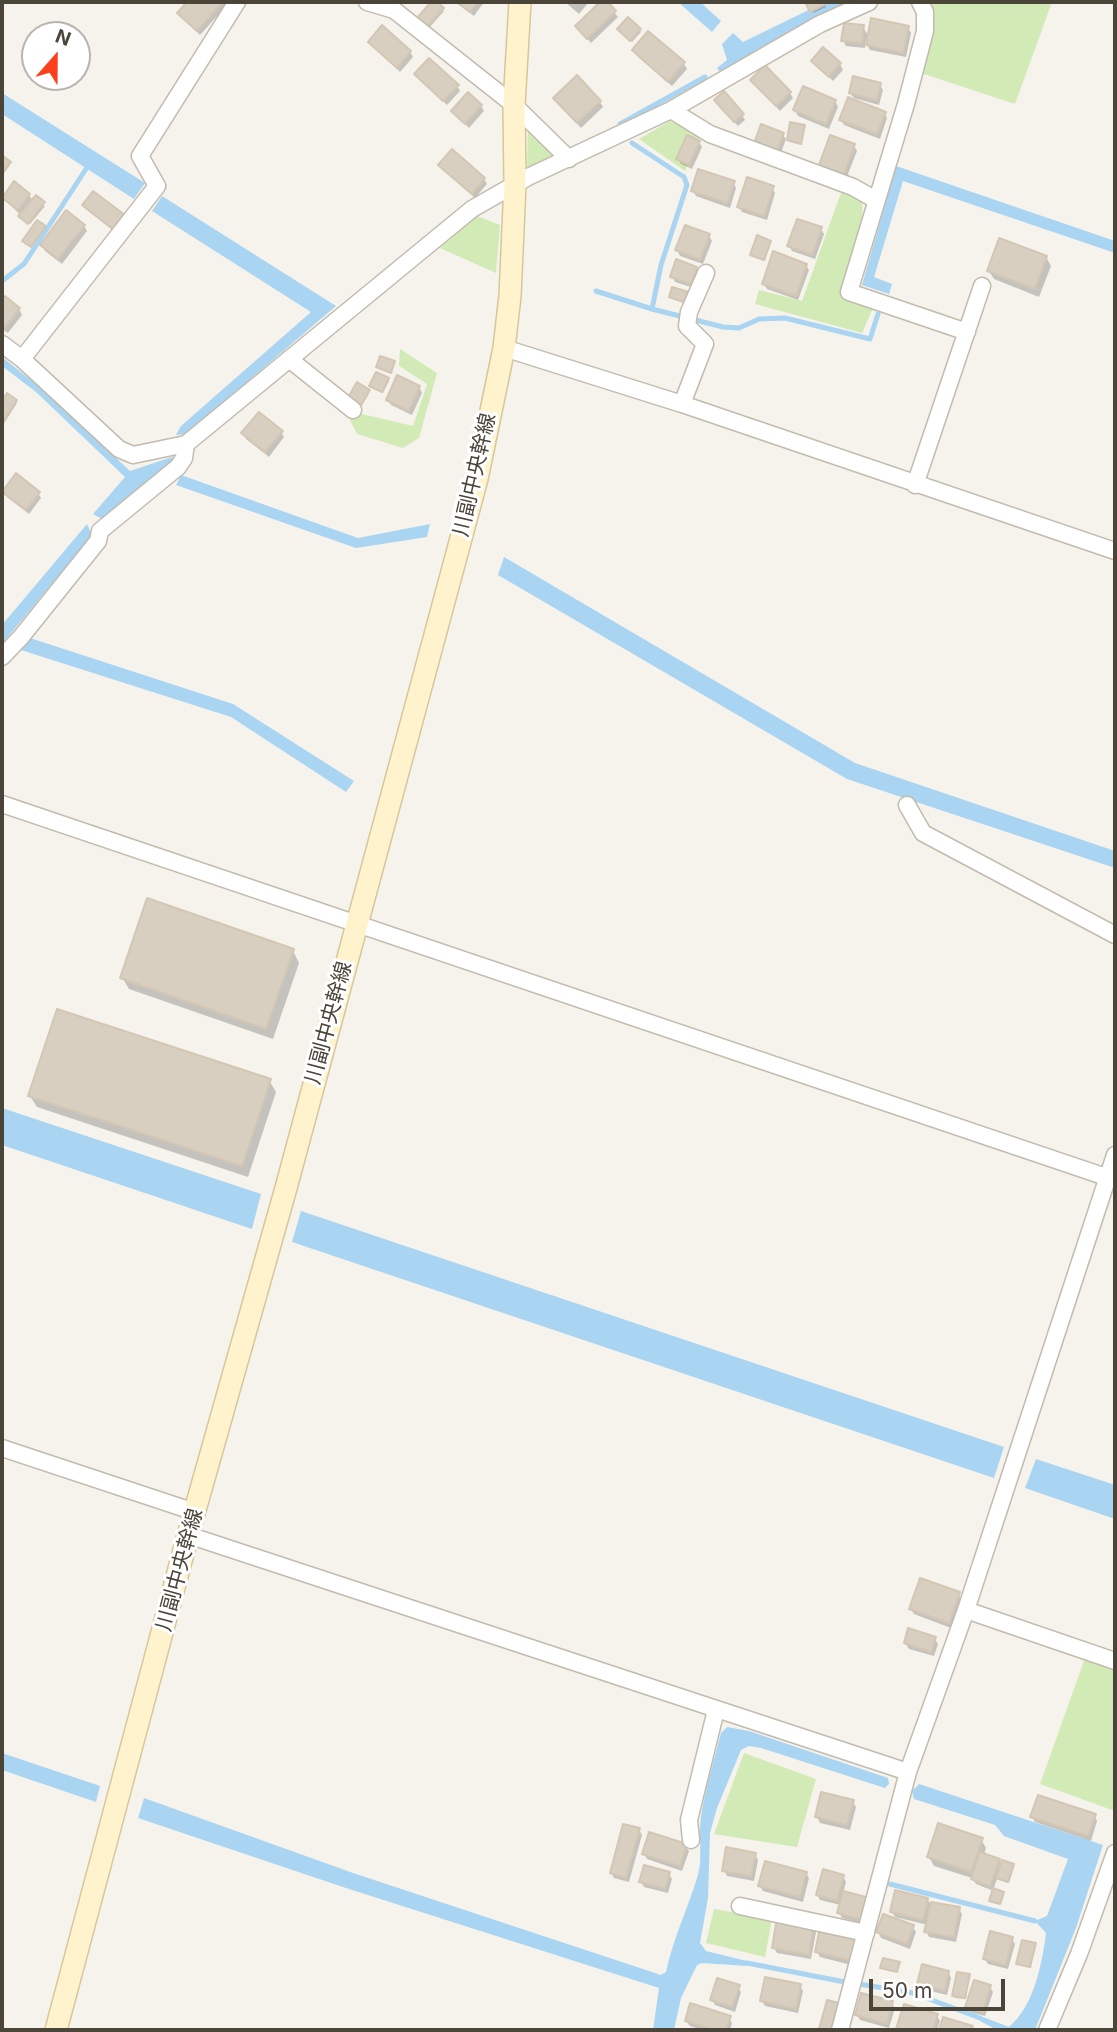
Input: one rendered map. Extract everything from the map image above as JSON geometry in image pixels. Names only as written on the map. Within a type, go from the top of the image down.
[{"type":"street","points":[[22,359],[157,186],[140,156],[237,2]]},
{"type":"street","points":[[367,2],[394,10],[514,105],[569,159]]},
{"type":"street","name":"川副中央幹線","points":[[56,2030],[188,1535],[286,1188],[477,479],[504,348],[510,296],[515,184],[514,105],[520,2]]},
{"type":"street","points":[[2,344],[120,449],[133,455],[186,444],[472,209],[515,184],[671,110],[820,24],[869,2]]},
{"type":"street","points":[[920,2],[925,12],[925,30],[906,104],[849,292],[967,332]]},
{"type":"street","points":[[671,110],[710,134],[853,187],[876,200]]},
{"type":"street","points":[[682,404],[705,344],[688,319],[706,273]]},
{"type":"street","points":[[915,485],[982,286]]},
{"type":"street","points":[[504,348],[682,404],[1115,551]]},
{"type":"street","points":[[289,359],[353,411]]},
{"type":"street","points":[[2,657],[22,637],[98,541],[100,531],[178,467],[184,458],[186,444]]},
{"type":"street","points":[[2,804],[1112,1179]]},
{"type":"street","points":[[907,805],[923,833],[1115,935]]},
{"type":"street","points":[[840,2030],[908,1772],[966,1610],[1112,1179],[1115,1155]]},
{"type":"street","points":[[2,1447],[195,1512]]},
{"type":"street","points":[[188,1535],[908,1772]]},
{"type":"street","points":[[966,1610],[1115,1661]]},
{"type":"street","points":[[691,1840],[689,1820],[716,1710]]},
{"type":"street","points":[[1047,2030],[1079,1954],[1115,1853]]},
{"type":"street","points":[[740,1906],[866,1933]]},
{"type":"green space","points":[[927,2],[1052,2],[1015,104],[918,72],[933,18]]},
{"type":"green space","points":[[670,121],[700,136],[685,171],[639,139]]},
{"type":"green space","points":[[528,129],[554,152],[554,159],[527,171]]},
{"type":"green space","points":[[842,190],[862,199],[863,231],[841,295],[873,308],[862,333],[755,304],[759,290],[802,301]]},
{"type":"green space","points":[[477,216],[500,225],[496,273],[440,248]]},
{"type":"green space","points":[[400,349],[437,373],[419,438],[403,448],[357,434],[345,410],[413,426],[427,384],[399,366]]},
{"type":"green space","points":[[1085,1658],[1115,1669],[1115,1811],[1040,1784]]},
{"type":"green space","points":[[744,1753],[816,1779],[797,1847],[714,1834]]},
{"type":"green space","points":[[714,1909],[772,1919],[765,1957],[706,1943]]},
{"type":"water","points":[[678,2],[700,2],[721,21],[712,32]]},
{"type":"water","points":[[825,2],[839,2],[841,5],[720,72],[717,68],[727,60],[722,44],[733,33],[743,42]]},
{"type":"water","points":[[2,93],[145,183],[134,199],[2,114]]},
{"type":"water","points":[[896,166],[1115,241],[1115,253],[903,181],[874,277],[892,284],[889,294],[862,285]]},
{"type":"water","points":[[162,196],[336,306],[186,434],[176,435],[181,426],[311,312],[152,211]]},
{"type":"water","points":[[2,357],[42,389],[130,471],[172,457],[174,461],[102,519],[93,514],[125,477],[36,392],[2,366]]},
{"type":"water","points":[[181,475],[358,538],[430,524],[427,537],[356,548],[176,485]]},
{"type":"water","points":[[87,524],[92,535],[2,644],[2,625]]},
{"type":"water","points":[[504,557],[855,763],[1115,851],[1115,868],[847,779],[498,575]]},
{"type":"water","points":[[30,638],[233,704],[354,781],[346,792],[231,717],[21,650]]},
{"type":"water","points":[[2,1108],[261,1194],[252,1229],[2,1145]]},
{"type":"water","points":[[301,1211],[1004,1447],[994,1478],[292,1242]]},
{"type":"water","points":[[1036,1459],[1115,1485],[1115,1519],[1025,1488]]},
{"type":"water","points":[[727,1727],[749,1731],[888,1778],[889,1784],[885,1788],[761,1748],[749,1746],[741,1750],[717,1808],[710,1833],[708,1898],[700,1943],[706,1951],[747,1961],[747,1966],[697,1965],[681,1998],[674,2030],[653,2030],[659,1988],[138,1818],[144,1798],[353,1873],[661,1975],[666,1972],[698,1875],[703,1806],[721,1733]]},
{"type":"water","points":[[2,1753],[100,1786],[96,1802],[2,1770]]},
{"type":"water","points":[[919,1784],[1103,1845],[1076,1928],[1035,2030],[997,2030],[980,2021],[980,2018],[1009,2027],[1025,2008],[1039,1971],[1046,1933],[1035,1921],[1047,1916],[1068,1859],[1004,1836],[995,1825],[914,1799],[912,1791]]},
{"type":"building","points":[[187,2],[223,2],[197,31],[177,13]]},
{"type":"building","points":[[431,2],[437,2],[444,8],[427,27],[417,18]]},
{"type":"building","points":[[457,2],[478,2],[470,12]]},
{"type":"building","points":[[600,2],[608,2],[616,11],[587,39],[575,26]]},
{"type":"building","points":[[805,2],[825,2],[826,4],[810,12]]},
{"type":"building","points":[[628,17],[641,29],[630,41],[617,29]]},
{"type":"building","points":[[871,18],[909,26],[903,53],[866,45]]},
{"type":"building","points":[[844,23],[864,25],[862,43],[841,41]]},
{"type":"building","points":[[382,25],[411,51],[397,68],[368,42]]},
{"type":"building","points":[[648,31],[685,62],[668,82],[632,50]]},
{"type":"building","points":[[823,47],[841,63],[829,77],[811,61]]},
{"type":"building","points":[[429,58],[459,85],[443,101],[414,74]]},
{"type":"building","points":[[765,65],[791,92],[776,106],[750,80]]},
{"type":"building","points":[[577,75],[601,101],[577,123],[553,98]]},
{"type":"building","points":[[853,76],[881,83],[877,100],[849,93]]},
{"type":"building","points":[[803,86],[836,100],[826,124],[793,110]]},
{"type":"building","points":[[724,91],[744,114],[734,122],[714,100]]},
{"type":"building","points":[[468,92],[482,105],[465,124],[451,111]]},
{"type":"building","points":[[848,97],[886,112],[877,134],[839,120]]},
{"type":"building","points":[[790,122],[805,125],[801,144],[787,140]]},
{"type":"building","points":[[761,124],[784,133],[775,157],[752,149]]},
{"type":"building","points":[[687,135],[700,141],[689,165],[676,159]]},
{"type":"building","points":[[830,135],[855,144],[844,174],[819,165]]},
{"type":"building","points":[[452,149],[485,178],[472,194],[438,165]]},
{"type":"building","points":[[2,155],[11,162],[2,173]]},
{"type":"building","points":[[698,169],[735,181],[727,203],[691,191]]},
{"type":"building","points":[[747,177],[774,186],[764,216],[737,207]]},
{"type":"building","points":[[14,181],[30,194],[18,210],[2,198]]},
{"type":"building","points":[[93,191],[125,215],[114,230],[82,205]]},
{"type":"building","points":[[36,195],[45,202],[28,224],[18,216]]},
{"type":"building","points":[[66,210],[85,225],[58,259],[40,245]]},
{"type":"building","points":[[797,219],[822,227],[812,255],[787,246]]},
{"type":"building","points":[[37,220],[46,226],[31,247],[22,241]]},
{"type":"building","points":[[685,225],[710,234],[700,260],[675,250]]},
{"type":"building","points":[[757,235],[771,241],[764,260],[750,255]]},
{"type":"building","points":[[999,238],[1047,256],[1035,289],[987,271]]},
{"type":"building","points":[[773,251],[807,264],[796,296],[762,284]]},
{"type":"building","points":[[676,259],[697,267],[691,284],[670,277]]},
{"type":"building","points":[[672,287],[692,293],[689,304],[669,297]]},
{"type":"building","points":[[5,296],[20,308],[4,329],[2,300]]},
{"type":"building","points":[[380,356],[395,361],[391,373],[376,367]]},
{"type":"building","points":[[376,372],[389,378],[382,392],[369,386]]},
{"type":"building","points":[[397,375],[420,386],[409,411],[386,400]]},
{"type":"building","points":[[357,382],[370,390],[359,409],[346,401]]},
{"type":"building","points":[[7,393],[17,400],[2,424],[2,401]]},
{"type":"building","points":[[259,412],[283,431],[265,452],[241,433]]},
{"type":"building","points":[[16,473],[40,492],[26,510],[2,492]]},
{"type":"building","points":[[147,898],[294,949],[266,1029],[120,978]]},
{"type":"building","points":[[57,1009],[271,1079],[242,1166],[28,1096]]},
{"type":"building","points":[[920,1578],[960,1592],[949,1623],[909,1609]]},
{"type":"building","points":[[908,1628],[936,1637],[931,1652],[904,1643]]},
{"type":"building","points":[[821,1792],[854,1800],[847,1825],[815,1817]]},
{"type":"building","points":[[1038,1795],[1096,1814],[1088,1836],[1030,1817]]},
{"type":"building","points":[[938,1823],[983,1838],[971,1872],[927,1857]]},
{"type":"building","points":[[623,1824],[640,1828],[626,1878],[610,1873]]},
{"type":"building","points":[[649,1832],[687,1844],[680,1866],[642,1854]]},
{"type":"building","points":[[726,1847],[756,1853],[751,1876],[722,1871]]},
{"type":"building","points":[[980,1852],[1000,1859],[990,1886],[971,1879]]},
{"type":"building","points":[[1002,1860],[1014,1864],[1008,1882],[996,1878]]},
{"type":"building","points":[[765,1861],[807,1872],[800,1897],[758,1886]]},
{"type":"building","points":[[644,1865],[670,1872],[665,1889],[639,1882]]},
{"type":"building","points":[[823,1869],[844,1875],[837,1901],[816,1895]]},
{"type":"building","points":[[993,1888],[1004,1892],[1000,1904],[989,1901]]},
{"type":"building","points":[[895,1890],[928,1898],[923,1920],[890,1912]]},
{"type":"building","points":[[843,1891],[870,1898],[864,1920],[837,1913]]},
{"type":"building","points":[[931,1902],[960,1907],[954,1937],[924,1932]]},
{"type":"building","points":[[883,1914],[914,1925],[907,1944],[876,1932]]},
{"type":"building","points":[[777,1918],[814,1925],[809,1955],[772,1948]]},
{"type":"building","points":[[820,1928],[858,1937],[853,1961],[815,1952]]},
{"type":"building","points":[[990,1931],[1013,1937],[1006,1965],[983,1959]]},
{"type":"building","points":[[1022,1940],[1036,1943],[1030,1967],[1016,1964]]},
{"type":"building","points":[[883,1958],[900,1962],[897,1972],[880,1968]]},
{"type":"building","points":[[922,1964],[949,1971],[945,1991],[917,1984]]},
{"type":"building","points":[[957,1972],[970,1974],[965,1998],[952,1996]]},
{"type":"building","points":[[765,1977],[801,1984],[796,2009],[760,2001]]},
{"type":"building","points":[[717,1978],[740,1985],[732,2007],[710,2000]]},
{"type":"building","points":[[974,1980],[991,1985],[983,2012],[965,2007]]},
{"type":"building","points":[[861,1993],[893,2001],[887,2024],[855,2015]]},
{"type":"building","points":[[827,2000],[839,2003],[831,2030],[822,2030],[819,2029]]},
{"type":"building","points":[[690,2003],[731,2016],[726,2030],[714,2030],[685,2021]]},
{"type":"building","points":[[904,2004],[938,2014],[933,2030],[896,2029]]},
{"type":"building","points":[[943,2017],[973,2026],[971,2030],[939,2030]]},
{"type":"waterway","points":[[620,124],[705,77]]},
{"type":"waterway","points":[[632,143],[684,177],[687,185],[661,265],[652,309]]},
{"type":"waterway","points":[[2,281],[24,264],[86,169]]},
{"type":"waterway","points":[[596,291],[723,327],[739,328],[759,319],[785,318],[870,339],[878,314]]},
{"type":"waterway","points":[[890,1884],[1035,1921]]},
{"type":"waterway","points":[[747,1963],[845,1982]]},
{"type":"waterway","points":[[859,1984],[913,1993],[980,2018]]}]
